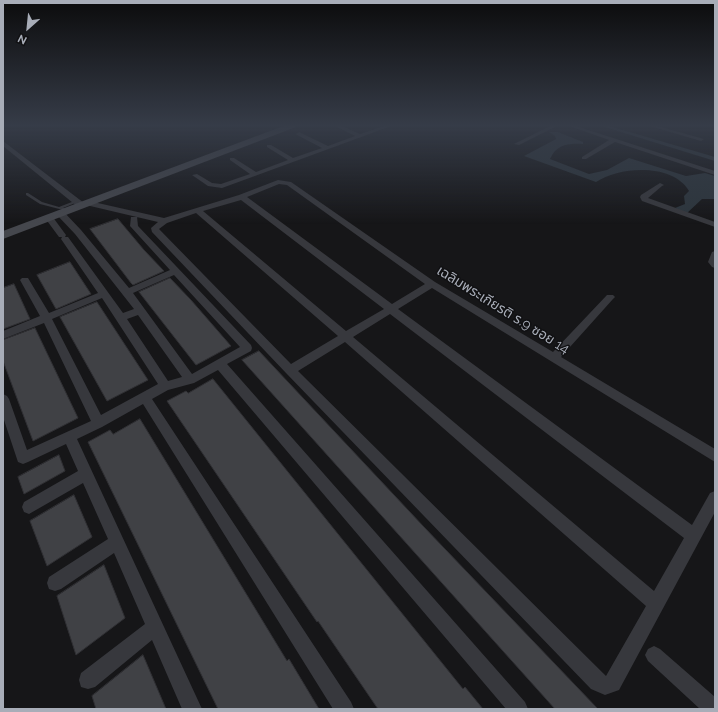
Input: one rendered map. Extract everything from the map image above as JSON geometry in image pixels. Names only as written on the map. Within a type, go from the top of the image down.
[{"type":"street","points":[[24,158],[83,203],[153,217],[164,221]]},
{"type":"street","points":[[4,233],[49,218],[63,210],[204,158]]},
{"type":"street","points":[[195,175],[210,184],[222,186],[297,158]]},
{"type":"street","points":[[670,158],[715,173]]},
{"type":"street","points":[[232,159],[256,174]]},
{"type":"street","name":"เฉลิมพระเกียรติ ร.9 ซอย 14","points":[[242,197],[282,181],[289,183],[432,284],[715,456]]},
{"type":"street","points":[[660,185],[644,197],[645,199],[715,225]]},
{"type":"street","points":[[694,536],[392,308],[242,197],[164,221],[155,228],[155,230],[290,370],[598,682],[605,686],[612,683],[656,603],[694,536],[715,498]]},
{"type":"street","points":[[63,210],[78,232],[127,292],[190,380]]},
{"type":"street","points":[[197,210],[656,603]]},
{"type":"street","points":[[49,218],[121,318],[165,386]]},
{"type":"street","points":[[3,399],[23,458],[98,422],[165,386],[190,380],[247,348],[134,226],[134,219]]},
{"type":"street","points":[[715,254],[712,262],[715,265]]},
{"type":"street","points":[[127,292],[176,271]]},
{"type":"street","points":[[96,283],[113,276]]},
{"type":"street","points":[[25,280],[46,317],[98,422]]},
{"type":"street","points":[[290,370],[432,284]]},
{"type":"street","points":[[3,335],[104,294]]},
{"type":"street","points":[[554,358],[610,297]]},
{"type":"street","points":[[121,318],[140,310]]},
{"type":"street","points":[[220,364],[518,709]]},
{"type":"street","points":[[145,398],[344,709]]},
{"type":"street","points":[[69,436],[192,709]]},
{"type":"street","points":[[29,507],[85,474]]},
{"type":"street","points":[[55,584],[116,543]]},
{"type":"street","points":[[88,680],[155,628]]},
{"type":"street","points":[[654,655],[714,709]]},
{"type":"lane","points":[[27,194],[41,204],[63,210]]},
{"type":"shaded area","points":[[530,158],[550,158],[589,174],[607,170],[629,158],[686,176],[705,173],[715,176],[715,199],[702,199],[686,214],[675,208],[685,204],[684,196],[689,191],[681,182],[671,176],[646,170],[632,170],[618,173],[596,182]]},
{"type":"building","points":[[118,219],[164,271],[133,285],[131,283],[90,229]]},
{"type":"building","points":[[70,262],[91,294],[56,309],[37,275]]},
{"type":"building","points":[[170,278],[231,346],[196,365],[139,292]]},
{"type":"building","points":[[14,284],[30,319],[3,329],[3,288]]},
{"type":"building","points":[[97,302],[148,380],[107,401],[60,317]]},
{"type":"building","points":[[35,328],[78,418],[33,441],[3,361],[3,340]]},
{"type":"building","points":[[259,351],[424,527],[598,709],[555,709],[242,360]]},
{"type":"building","points":[[213,379],[463,689],[465,687],[483,709],[378,709],[167,401],[186,391],[188,393]]},
{"type":"building","points":[[140,419],[287,661],[289,659],[319,709],[218,709],[88,442],[110,430],[113,434]]},
{"type":"building","points":[[59,455],[65,471],[24,494],[18,477]]},
{"type":"building","points":[[74,495],[92,537],[47,566],[30,521]]},
{"type":"building","points":[[104,565],[125,618],[76,655],[57,596]]},
{"type":"building","points":[[143,655],[166,709],[96,709],[92,696]]}]
